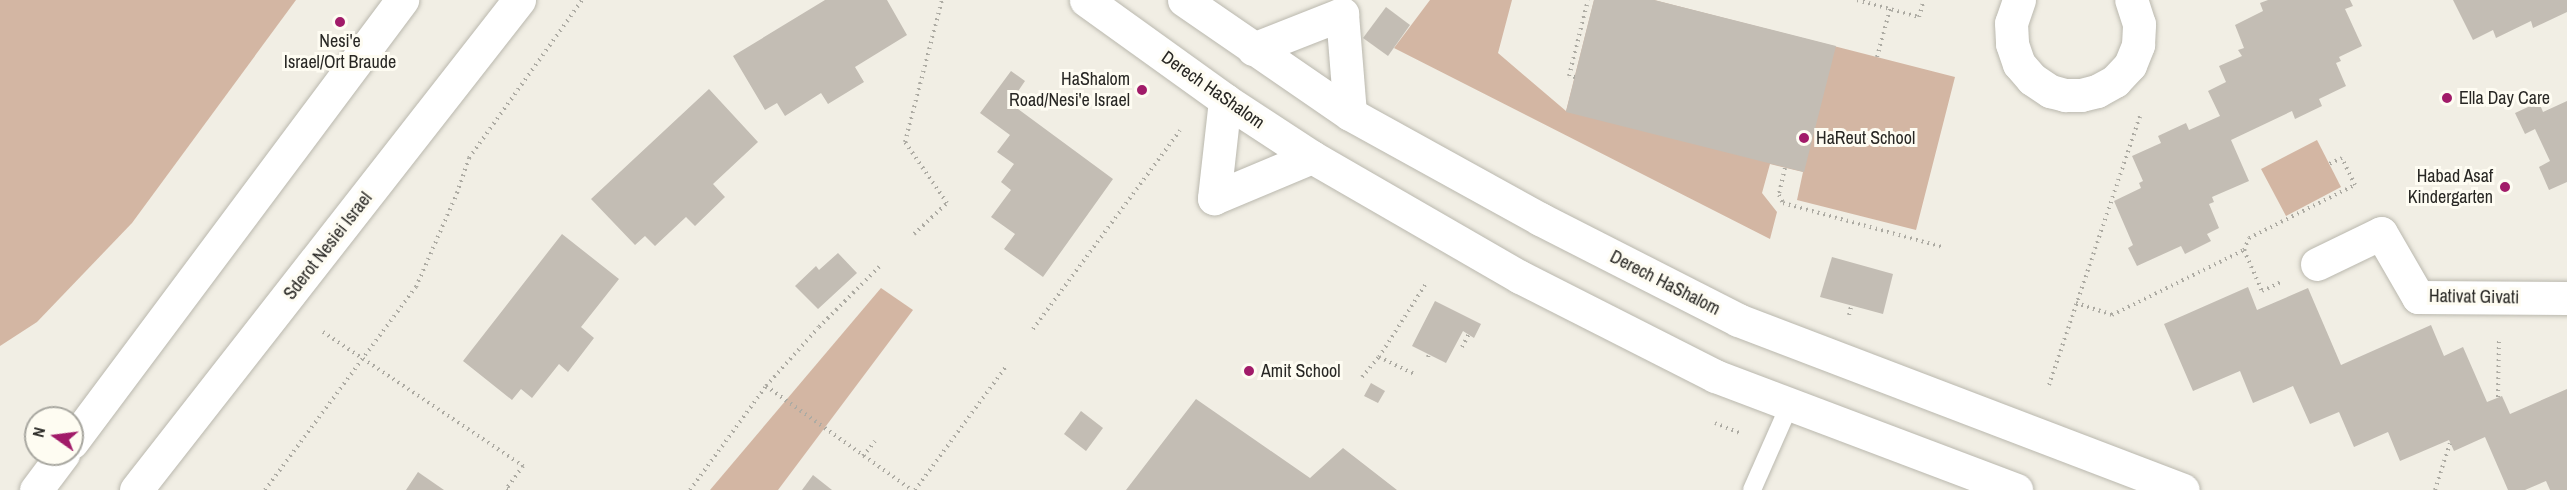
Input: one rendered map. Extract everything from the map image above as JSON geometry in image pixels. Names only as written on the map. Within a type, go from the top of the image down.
[{"type":"street","points":[[84,426],[402,0]]},
{"type":"street","name":"Sderot Nesiei Israel","points":[[135,490],[519,0]]},
{"type":"street","name":"Derech HaShalom","points":[[1086,0],[1225,100],[1312,157],[1520,277],[1715,376],[2016,490]]},
{"type":"street","name":"Derech HaShalom","points":[[1184,0],[1350,114],[1540,219],[1738,320],[2183,490]]},
{"type":"street","points":[[2019,0],[2011,23],[2012,44],[2019,64],[2032,79],[2050,91],[2073,95],[2097,91],[2115,81],[2130,65],[2138,45],[2139,24],[2131,0]]},
{"type":"street","points":[[1253,49],[1342,14],[1350,114]]},
{"type":"street","points":[[1225,100],[1214,198],[1312,157]]},
{"type":"street","name":"Hativat Givati","points":[[2317,264],[2381,233],[2418,297],[2567,298]]},
{"type":"street","points":[[36,490],[54,466]]},
{"type":"lane","points":[[1752,490],[1790,404]]},
{"type":"path","points":[[265,490],[416,287],[457,193],[468,158],[582,0]]},
{"type":"path","points":[[914,234],[947,203],[905,142],[942,0]]},
{"type":"path","points":[[1575,77],[1569,76],[1588,0]]},
{"type":"path","points":[[1857,0],[1919,16],[1924,0]]},
{"type":"path","points":[[1877,57],[1890,9]]},
{"type":"path","points":[[2049,385],[2143,106]]},
{"type":"path","points":[[1033,330],[1182,127]]},
{"type":"path","points":[[2076,303],[2112,315],[2244,250],[2249,238],[2355,185],[2342,158],[2329,164]]},
{"type":"path","points":[[1785,168],[1779,195],[1783,203],[1943,247]]},
{"type":"path","points":[[2244,250],[2262,291],[2317,264]]},
{"type":"path","points":[[690,490],[766,386],[819,327],[880,266]]},
{"type":"path","points":[[1362,377],[1379,357],[1427,282]]},
{"type":"path","points":[[2498,397],[2500,298]]},
{"type":"path","points":[[1849,315],[1851,306]]},
{"type":"path","points":[[323,332],[523,466],[507,488],[511,490]]},
{"type":"path","points":[[1462,347],[1469,334]]},
{"type":"path","points":[[1379,357],[1416,375]]},
{"type":"path","points":[[766,386],[913,490],[1005,368]]},
{"type":"path","points":[[1715,423],[1747,436]]},
{"type":"path","points":[[863,456],[874,441]]},
{"type":"path","points":[[2435,490],[2450,442]]},
{"type":"shaded area","points":[[0,0],[296,0],[132,223],[37,322],[0,346]]},
{"type":"shaded area","name":"HaReut School","points":[[1430,0],[1512,0],[1498,53],[1566,111],[1594,0],[1654,0],[1955,77],[1916,230],[1797,200],[1803,172],[1770,164],[1762,193],[1777,212],[1770,239],[1394,48]]},
{"type":"shaded area","points":[[2317,140],[2341,187],[2286,216],[2261,169]]},
{"type":"shaded area","points":[[881,288],[913,310],[778,490],[710,490]]},
{"type":"building","points":[[825,0],[887,0],[907,35],[855,67],[864,82],[828,104],[821,93],[785,116],[777,103],[765,110],[733,56]]},
{"type":"building","points":[[1594,0],[1654,0],[1836,46],[1804,172],[1566,112]]},
{"type":"building","points":[[2268,0],[2350,0],[2353,6],[2345,9],[2362,46],[2339,57],[2341,61],[2336,63],[2346,86],[2319,99],[2322,106],[2295,119],[2292,111],[2231,140],[2249,181],[2212,197],[2214,202],[2209,204],[2219,228],[2207,234],[2211,241],[2185,254],[2181,246],[2137,266],[2128,248],[2133,245],[2114,201],[2141,188],[2139,183],[2143,181],[2132,156],[2161,143],[2158,136],[2186,123],[2189,130],[2220,116],[2208,91],[2226,82],[2219,66],[2242,56],[2238,50],[2244,48],[2235,25],[2263,11],[2260,3]]},
{"type":"building","points":[[2453,0],[2567,0],[2567,12],[2533,28],[2531,21],[2496,38],[2493,30],[2473,40]]},
{"type":"building","points":[[1386,7],[1410,25],[1388,56],[1363,38]]},
{"type":"building","points":[[1011,71],[1025,81],[1010,103],[1113,179],[1043,277],[1004,249],[1015,234],[991,217],[1011,190],[1001,182],[1014,164],[997,152],[1010,135],[980,113]]},
{"type":"building","points":[[709,89],[758,142],[713,184],[725,197],[695,226],[686,217],[655,246],[645,236],[635,245],[591,199]]},
{"type":"building","points":[[2567,101],[2567,182],[2549,190],[2539,167],[2550,161],[2535,129],[2525,134],[2515,113],[2539,102],[2543,112]]},
{"type":"building","points":[[562,234],[619,279],[581,327],[594,338],[568,372],[559,364],[532,398],[521,389],[512,400],[463,361]]},
{"type":"building","points":[[838,253],[857,273],[818,309],[795,286],[816,266],[819,270]]},
{"type":"building","points":[[1832,257],[1893,274],[1883,314],[1820,297]]},
{"type":"building","points":[[2248,287],[2257,310],[2308,288],[2341,365],[2431,325],[2444,356],[2463,347],[2487,402],[2502,396],[2510,414],[2567,389],[2567,490],[2550,490],[2546,481],[2525,490],[2508,490],[2485,437],[2454,451],[2449,440],[2400,461],[2388,432],[2354,447],[2339,412],[2310,424],[2293,386],[2253,403],[2240,371],[2193,391],[2164,324]]},
{"type":"building","points":[[1435,301],[1481,324],[1474,338],[1463,331],[1446,363],[1412,346]]},
{"type":"building","points":[[1371,383],[1385,391],[1378,403],[1364,396]]},
{"type":"building","points":[[1196,399],[1310,478],[1343,448],[1397,490],[1126,490]]},
{"type":"building","points":[[1081,411],[1103,428],[1086,451],[1064,434]]},
{"type":"building","points":[[418,472],[444,490],[406,490]]},
{"type":"building","points":[[813,475],[832,490],[802,490]]},
{"type":"place","name":"Nesi'e Israel/Ort Braude","points":[[340,22]]},
{"type":"place","name":"HaShalom Road/Nesi'e Israel","points":[[1142,90]]},
{"type":"place","name":"Ella Day Care","points":[[2447,98]]},
{"type":"place","name":"HaReut School","points":[[1804,138]]},
{"type":"place","name":"Habad Asaf Kindergarten","points":[[2505,187]]},
{"type":"place","name":"Amit School","points":[[1249,371]]}]
